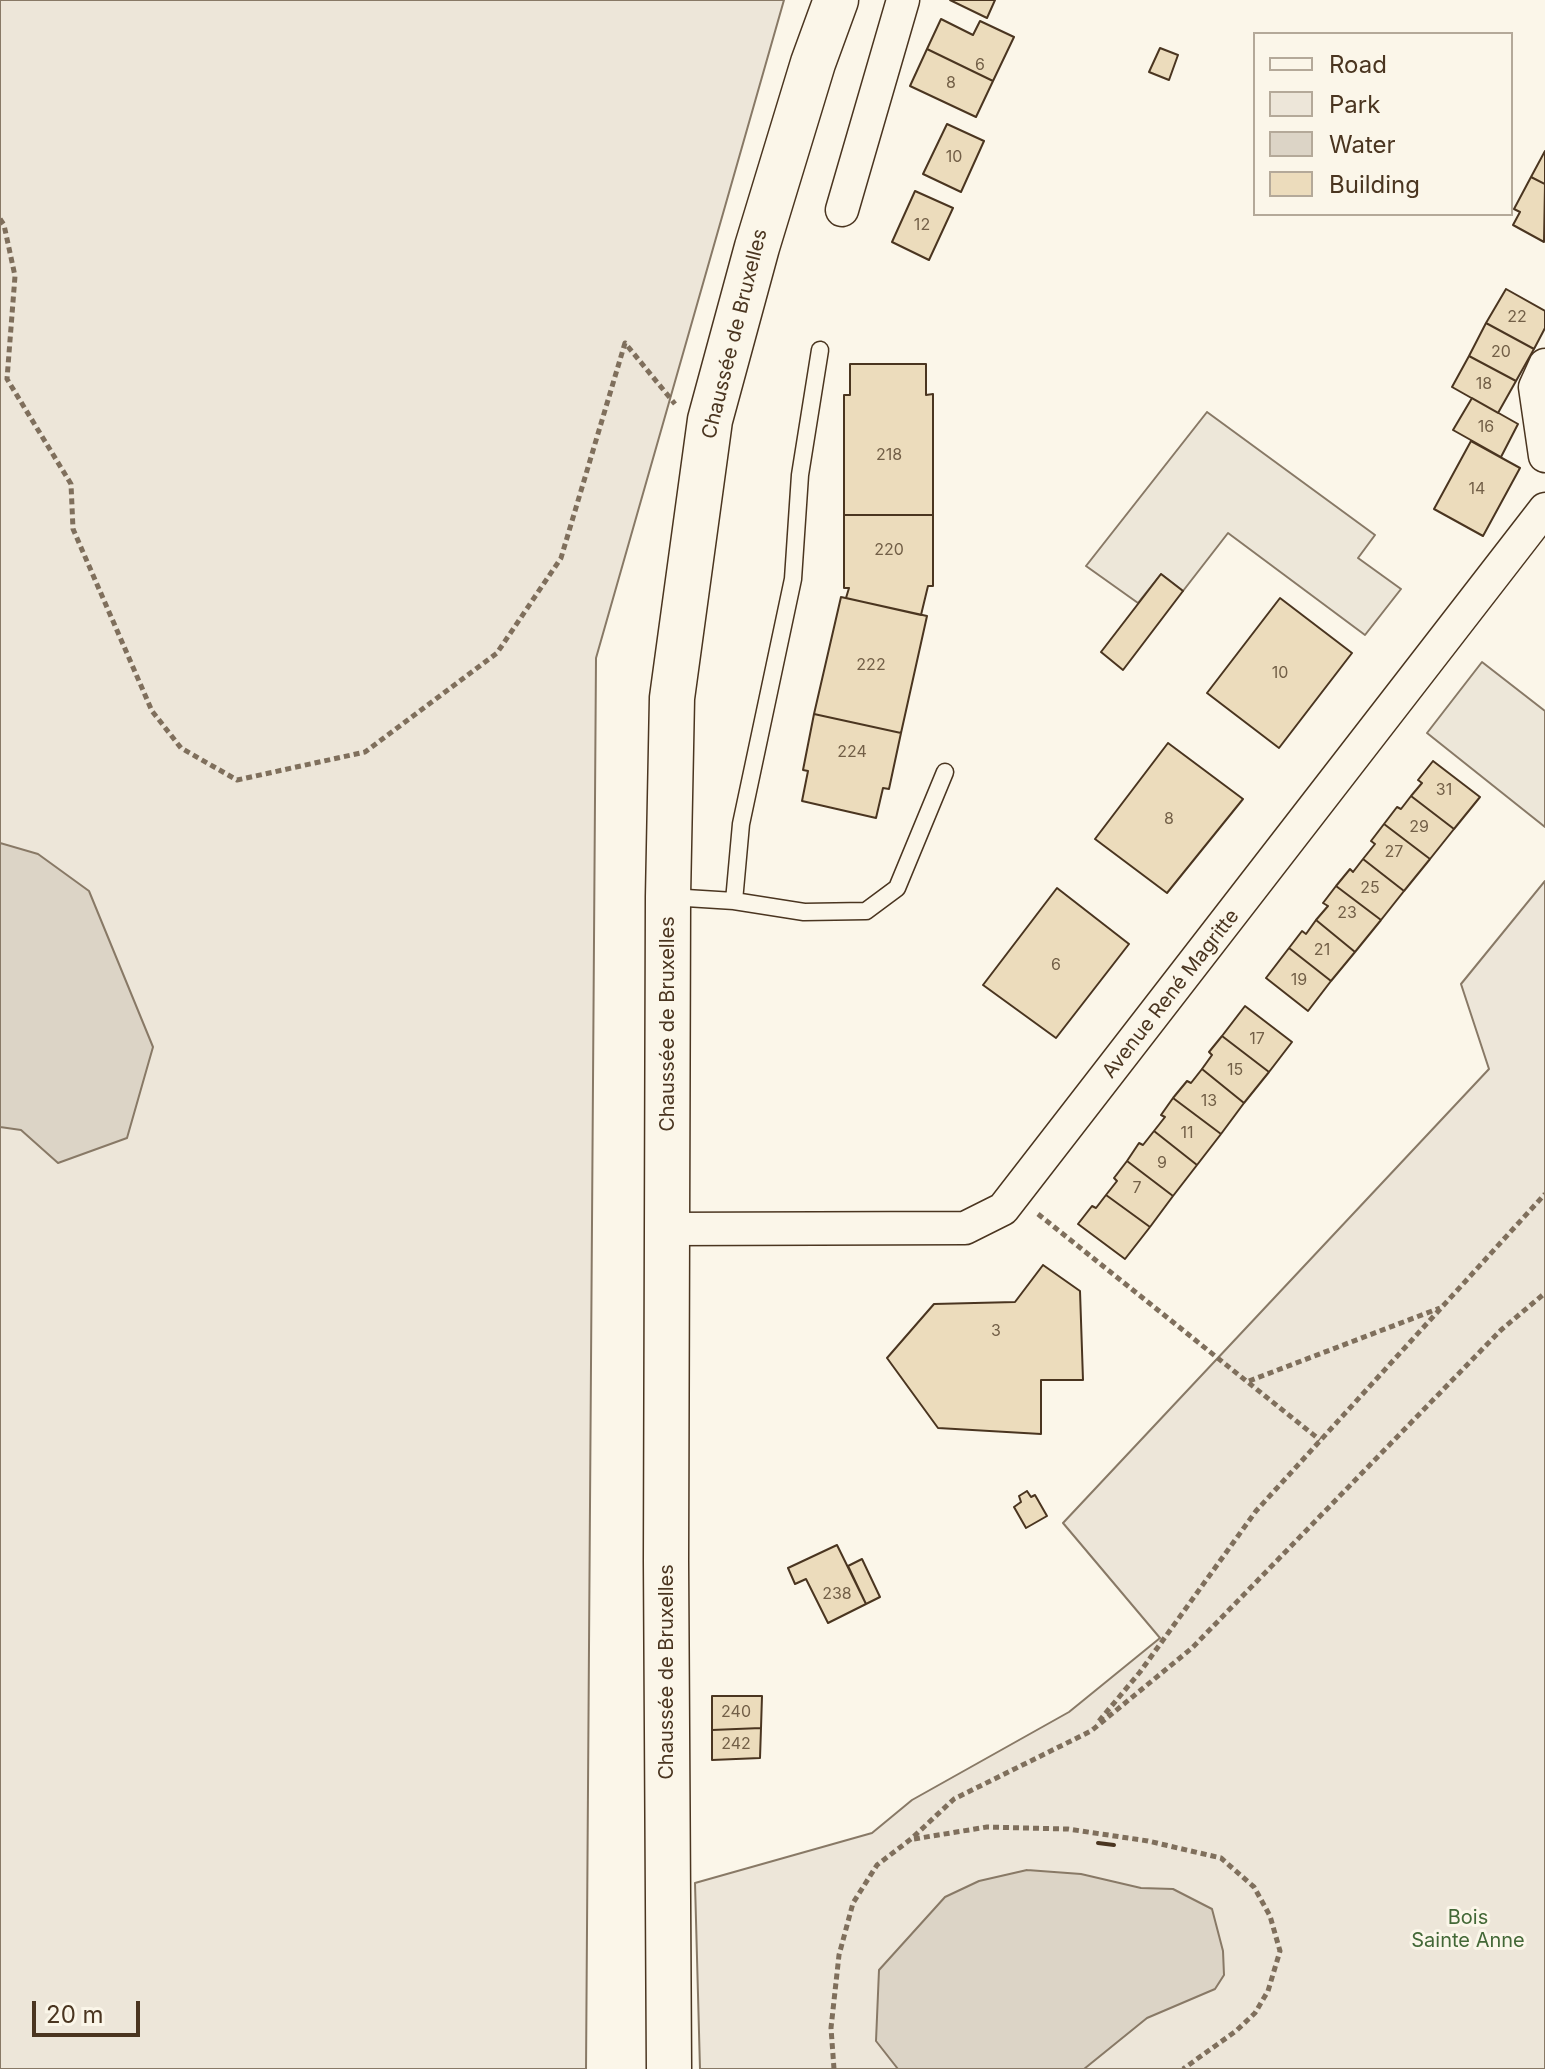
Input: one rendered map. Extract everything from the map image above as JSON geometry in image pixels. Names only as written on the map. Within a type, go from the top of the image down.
[{"type":"main road","name":"Chaussée de Bruxelles","points":[[669,2069],[666,1560],[668,897],[672,698],[710,420],[757,247],[813,63],[836,0]]},
{"type":"street","points":[[842,210],[903,0]]},
{"type":"street","points":[[1545,365],[1535,387],[1545,456]]},
{"type":"street","name":"Avenue René Magritte","points":[[667,1229],[965,1228],[1003,1209],[1545,509]]},
{"type":"lane","points":[[734,901],[741,824],[791,592],[800,475],[820,350]]},
{"type":"lane","points":[[668,897],[734,901],[804,912],[866,911],[897,888],[945,772]]},
{"type":"path","points":[[0,219],[15,276],[7,379],[71,484],[73,529],[152,711],[181,748],[237,780],[365,752],[497,653],[561,558],[625,343],[707,443]]},
{"type":"path","points":[[1091,1731],[1140,1672],[1256,1511],[1545,1194]]},
{"type":"path","points":[[1015,1196],[1320,1440]]},
{"type":"path","points":[[834,2069],[831,2028],[839,1955],[853,1903],[877,1865],[954,1799],[1091,1731],[1192,1648],[1501,1330],[1545,1293]]},
{"type":"path","points":[[1249,1381],[1441,1308]]},
{"type":"path","points":[[911,1839],[987,1827],[1068,1829],[1148,1841],[1221,1858],[1254,1887],[1270,1916],[1280,1951],[1268,1991],[1255,2013],[1236,2031],[1183,2069]]},
{"type":"green space","points":[[0,0],[784,0],[596,658],[586,2069],[0,2069]]},
{"type":"green space","name":"Bois Sainte Anne","points":[[1545,881],[1545,2069],[700,2069],[695,1883],[872,1833],[912,1800],[1069,1712],[1160,1638],[1063,1523],[1489,1069],[1461,984]]},
{"type":"shaded area","points":[[1207,412],[1375,535],[1358,558],[1401,589],[1365,635],[1228,533],[1183,591],[1161,574],[1138,603],[1086,566]]},
{"type":"shaded area","points":[[1482,662],[1545,711],[1545,827],[1427,733]]},
{"type":"water","points":[[0,843],[38,854],[89,891],[153,1047],[127,1138],[58,1163],[21,1130],[0,1127]]},
{"type":"water","points":[[1027,1870],[1081,1874],[1141,1888],[1173,1889],[1212,1909],[1223,1951],[1224,1975],[1215,1989],[1147,2018],[1084,2069],[898,2069],[876,2041],[879,1970],[945,1897],[979,1881]]},
{"type":"building","points":[[950,0],[995,0],[987,18]]},
{"type":"building","points":[[941,19],[973,35],[980,21],[1014,37],[993,81],[927,49]]},
{"type":"building","points":[[1160,48],[1178,55],[1169,80],[1149,72]]},
{"type":"building","points":[[927,49],[993,81],[976,117],[910,86]]},
{"type":"building","points":[[947,124],[984,141],[961,192],[923,174]]},
{"type":"building","points":[[1545,151],[1545,184],[1531,177]]},
{"type":"building","points":[[1531,177],[1545,184],[1544,242],[1513,225],[1520,212],[1514,209]]},
{"type":"building","points":[[915,191],[953,208],[929,260],[892,242]]},
{"type":"building","points":[[1506,289],[1545,311],[1545,328],[1534,349],[1486,323]]},
{"type":"building","points":[[1486,323],[1534,349],[1516,381],[1469,356]]},
{"type":"building","points":[[1469,356],[1516,381],[1498,413],[1452,387]]},
{"type":"building","points":[[850,364],[926,364],[926,395],[933,394],[933,515],[844,515],[844,395],[850,395]]},
{"type":"building","points":[[1472,398],[1518,424],[1501,457],[1453,430]]},
{"type":"building","points":[[1471,441],[1520,468],[1483,536],[1434,509]]},
{"type":"building","points":[[844,515],[933,515],[933,586],[928,586],[921,615],[846,598],[849,588],[844,588]]},
{"type":"building","points":[[1161,574],[1183,591],[1123,670],[1101,652]]},
{"type":"building","points":[[841,597],[927,616],[901,733],[814,714]]},
{"type":"building","points":[[1280,598],[1352,653],[1279,748],[1207,693]]},
{"type":"building","points":[[814,714],[901,733],[889,789],[883,788],[876,818],[802,801],[808,771],[803,770]]},
{"type":"building","points":[[1168,743],[1243,799],[1167,893],[1095,839]]},
{"type":"building","points":[[1433,761],[1480,797],[1454,829],[1411,796],[1422,783],[1418,780]]},
{"type":"building","points":[[1411,796],[1454,829],[1430,859],[1384,824],[1397,807],[1401,809]]},
{"type":"building","points":[[1384,824],[1430,859],[1404,891],[1363,859],[1375,844],[1371,841]]},
{"type":"building","points":[[1363,859],[1404,891],[1381,920],[1336,886]]},
{"type":"building","points":[[1336,886],[1381,920],[1355,952],[1316,920],[1328,906],[1323,903]]},
{"type":"building","points":[[1057,888],[1129,944],[1056,1038],[983,985]]},
{"type":"building","points":[[1316,920],[1355,952],[1331,981],[1289,948],[1302,931],[1306,934]]},
{"type":"building","points":[[1289,948],[1331,981],[1308,1011],[1266,978]]},
{"type":"building","points":[[1245,1006],[1292,1042],[1269,1072],[1222,1036]]},
{"type":"building","points":[[1222,1036],[1269,1072],[1244,1103],[1202,1069],[1212,1055],[1209,1052]]},
{"type":"building","points":[[1202,1069],[1244,1103],[1221,1134],[1173,1098]]},
{"type":"building","points":[[1173,1098],[1221,1134],[1197,1165],[1154,1131],[1165,1117],[1161,1115]]},
{"type":"building","points":[[1154,1131],[1197,1165],[1173,1196],[1127,1161],[1139,1143],[1143,1145]]},
{"type":"building","points":[[1127,1161],[1173,1196],[1150,1227],[1106,1195]]},
{"type":"building","points":[[1106,1195],[1150,1227],[1125,1259],[1078,1224],[1092,1206],[1096,1208]]},
{"type":"building","points":[[1043,1265],[1080,1291],[1083,1380],[1041,1380],[1041,1434],[938,1428],[887,1358],[934,1304],[1015,1302]]},
{"type":"building","points":[[1027,1491],[1031,1497],[1035,1495],[1047,1516],[1026,1528],[1014,1507],[1021,1502],[1019,1496]]},
{"type":"building","points":[[837,1545],[866,1604],[828,1623],[806,1579],[795,1584],[788,1568]]},
{"type":"building","points":[[862,1559],[880,1597],[866,1604],[848,1566]]},
{"type":"building","points":[[712,1696],[762,1696],[761,1728],[712,1730]]},
{"type":"building","points":[[761,1728],[760,1758],[712,1760],[712,1730]]},
{"type":"wall","points":[[1098,1843],[1114,1845]]}]
